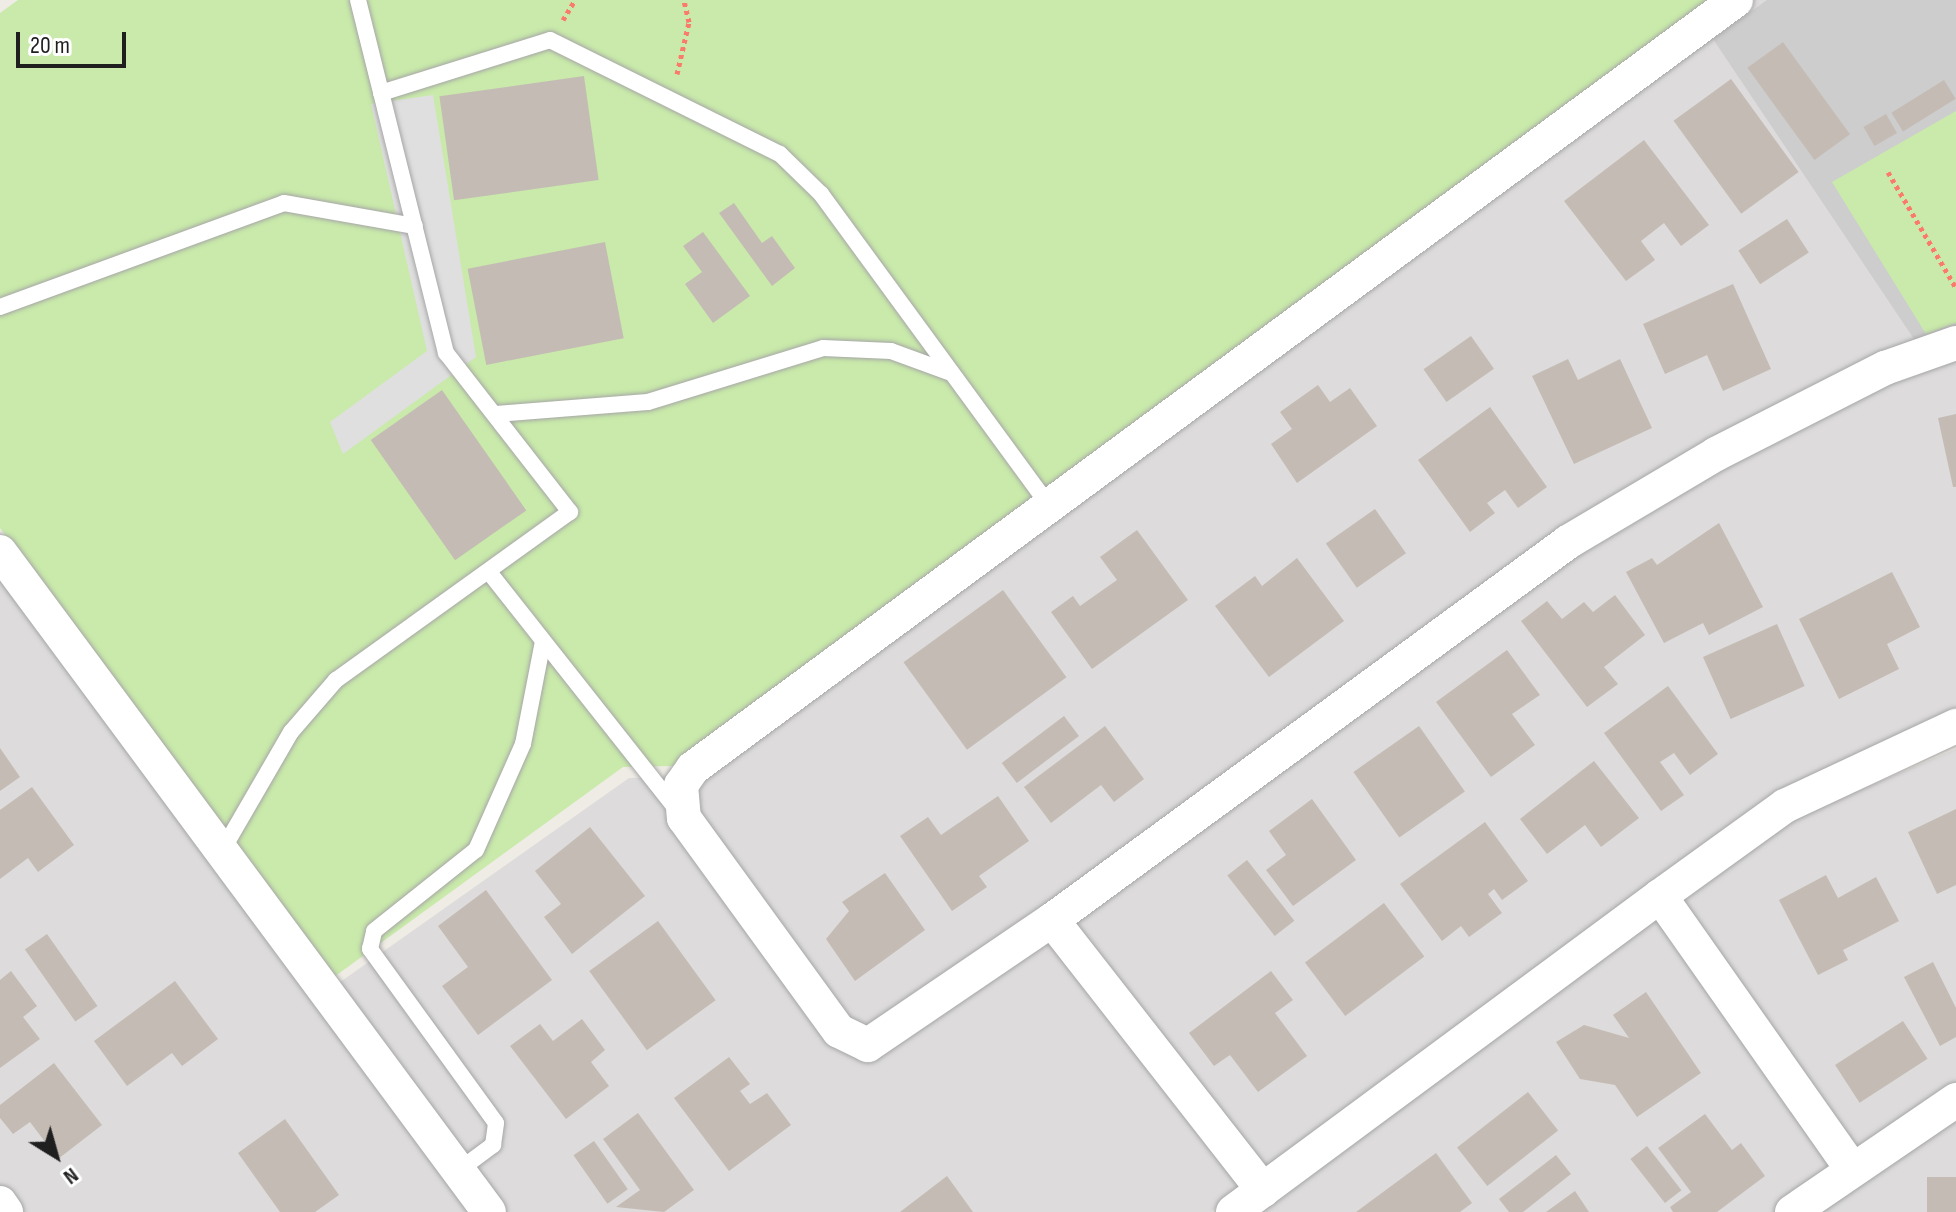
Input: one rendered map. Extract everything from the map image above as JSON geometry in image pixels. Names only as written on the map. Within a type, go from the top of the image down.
[{"type":"street","points":[[1736,0],[693,768],[681,785],[684,818],[852,1042],[879,1041],[1052,920],[1568,542],[1716,454],[1885,368],[1956,343]]},
{"type":"street","points":[[0,552],[489,1212]]},
{"type":"street","points":[[1233,1212],[1785,806],[1956,726]]},
{"type":"street","points":[[1660,896],[1851,1168]]},
{"type":"street","points":[[1052,920],[1263,1190]]},
{"type":"street","points":[[1792,1212],[1851,1168],[1956,1100]]},
{"type":"street","points":[[0,1203],[6,1212]]},
{"type":"lane","points":[[222,851],[291,732],[336,680],[570,512],[446,353],[358,0]]},
{"type":"lane","points":[[381,93],[550,40],[780,154],[805,175],[1049,506]]},
{"type":"lane","points":[[0,307],[284,203],[415,226]]},
{"type":"lane","points":[[496,414],[648,402],[823,348],[891,351],[952,373]]},
{"type":"lane","points":[[489,572],[684,818]]},
{"type":"lane","points":[[458,1171],[493,1145],[496,1123],[370,949],[374,931],[476,850],[523,744],[543,641]]},
{"type":"path","points":[[671,98],[689,22],[684,0]]},
{"type":"path","points":[[1888,172],[1956,288]]},
{"type":"shaded area","points":[[1753,0],[1956,0],[1956,712],[1211,1212],[505,1212],[336,985],[629,778],[705,776]]},
{"type":"shaded area","points":[[1767,0],[1956,0],[1956,331],[1918,345],[1713,39]]},
{"type":"shaded area","points":[[433,95],[476,357],[343,454],[330,422],[427,351],[371,104]]},
{"type":"shaded area","points":[[0,573],[475,1212],[0,1212]]},
{"type":"shaded area","points":[[1956,749],[1956,1212],[1249,1212],[1790,820]]},
{"type":"green space","points":[[18,0],[1709,0],[673,766],[623,767],[334,977],[0,528],[0,13]]},
{"type":"green space","points":[[1956,111],[1956,323],[1926,334],[1832,182]]},
{"type":"building","points":[[1783,42],[1850,134],[1814,160],[1747,68]]},
{"type":"building","points":[[584,76],[599,180],[454,200],[439,96]]},
{"type":"building","points":[[1731,79],[1799,172],[1741,214],[1674,121]]},
{"type":"building","points":[[1944,80],[1956,99],[1903,132],[1891,113]]},
{"type":"building","points":[[1886,114],[1897,133],[1874,146],[1863,127]]},
{"type":"building","points":[[1644,140],[1709,225],[1681,246],[1664,223],[1641,241],[1655,260],[1626,281],[1564,201]]},
{"type":"building","points":[[734,203],[762,243],[772,236],[795,268],[772,286],[719,213]]},
{"type":"building","points":[[1787,219],[1809,253],[1760,284],[1738,251]]},
{"type":"building","points":[[703,232],[750,296],[713,323],[685,284],[702,272],[683,246]]},
{"type":"building","points":[[605,242],[624,338],[486,365],[468,269]]},
{"type":"building","points":[[1733,284],[1771,369],[1723,391],[1707,355],[1665,374],[1643,324]]},
{"type":"building","points":[[1471,336],[1494,369],[1446,402],[1423,369]]},
{"type":"building","points":[[1568,359],[1578,380],[1620,359],[1652,428],[1574,464],[1532,376]]},
{"type":"building","points":[[1318,385],[1330,402],[1350,388],[1377,426],[1297,483],[1271,444],[1292,429],[1280,412]]},
{"type":"building","points":[[442,390],[526,510],[455,560],[371,440]]},
{"type":"building","points":[[1490,407],[1547,487],[1518,508],[1505,490],[1487,503],[1495,513],[1470,532],[1418,460]]},
{"type":"building","points":[[1956,414],[1956,487],[1953,487],[1938,418]]},
{"type":"building","points":[[1375,509],[1406,553],[1357,588],[1326,543]]},
{"type":"building","points":[[1719,523],[1763,607],[1709,635],[1703,623],[1664,643],[1626,572],[1652,558],[1657,565]]},
{"type":"building","points":[[1137,530],[1188,600],[1092,669],[1051,612],[1073,596],[1080,606],[1117,580],[1100,557]]},
{"type":"building","points":[[1297,558],[1344,621],[1269,677],[1215,606],[1255,576],[1262,586]]},
{"type":"building","points":[[1892,572],[1920,627],[1887,644],[1899,669],[1839,699],[1799,619]]},
{"type":"building","points":[[1003,590],[1066,677],[967,750],[903,662]]},
{"type":"building","points":[[1615,595],[1645,635],[1604,667],[1618,684],[1587,707],[1521,621],[1547,601],[1562,619],[1584,602],[1593,612]]},
{"type":"building","points":[[1777,624],[1805,686],[1731,719],[1703,657]]},
{"type":"building","points":[[1507,650],[1540,695],[1512,714],[1535,745],[1491,777],[1436,702]]},
{"type":"building","points":[[1668,686],[1718,754],[1690,775],[1674,753],[1660,762],[1684,795],[1661,811],[1604,733]]},
{"type":"building","points":[[1064,716],[1079,736],[1017,783],[1002,763]]},
{"type":"building","points":[[1105,726],[1144,779],[1114,802],[1101,785],[1051,823],[1024,787]]},
{"type":"building","points":[[1419,726],[1465,792],[1399,837],[1353,772]]},
{"type":"building","points":[[0,748],[20,777],[0,791]]},
{"type":"building","points":[[1594,761],[1639,818],[1601,847],[1585,825],[1547,854],[1520,819]]},
{"type":"building","points":[[32,787],[74,845],[38,872],[28,858],[0,879],[0,810]]},
{"type":"building","points":[[998,796],[1029,841],[979,876],[987,887],[952,911],[900,836],[928,817],[941,835]]},
{"type":"building","points":[[1312,799],[1356,860],[1293,906],[1266,870],[1286,855],[1269,831]]},
{"type":"building","points":[[1956,809],[1956,885],[1937,894],[1908,832]]},
{"type":"building","points":[[1485,822],[1528,881],[1502,900],[1494,889],[1488,894],[1502,913],[1469,937],[1461,926],[1442,941],[1400,884]]},
{"type":"building","points":[[590,827],[645,896],[572,954],[544,917],[561,904],[535,871]]},
{"type":"building","points":[[1247,860],[1294,921],[1275,936],[1227,875]]},
{"type":"building","points":[[885,873],[925,930],[855,981],[826,939],[849,911],[842,902]]},
{"type":"building","points":[[1826,875],[1838,898],[1876,877],[1899,921],[1843,950],[1848,960],[1818,975],[1779,900]]},
{"type":"building","points":[[486,890],[552,980],[478,1035],[442,986],[468,967],[438,926]]},
{"type":"building","points":[[1384,903],[1424,957],[1345,1016],[1305,963]]},
{"type":"building","points":[[658,921],[716,1000],[647,1050],[589,971]]},
{"type":"building","points":[[47,934],[97,1006],[75,1022],[25,949]]},
{"type":"building","points":[[1933,962],[1956,1008],[1956,1037],[1940,1046],[1904,977]]},
{"type":"building","points":[[11,971],[37,1006],[23,1017],[40,1039],[0,1068],[0,980]]},
{"type":"building","points":[[1271,971],[1293,1000],[1275,1013],[1307,1056],[1258,1092],[1230,1055],[1214,1066],[1189,1033]]},
{"type":"building","points":[[175,981],[218,1039],[182,1066],[172,1053],[127,1086],[94,1041]]},
{"type":"building","points":[[1646,992],[1701,1073],[1637,1117],[1615,1085],[1580,1079],[1556,1042],[1584,1025],[1629,1038],[1613,1015]]},
{"type":"building","points":[[582,1019],[605,1050],[591,1062],[609,1086],[566,1119],[510,1046],[540,1024],[553,1041]]},
{"type":"building","points":[[1903,1021],[1928,1059],[1860,1103],[1835,1065]]},
{"type":"building","points":[[729,1057],[750,1084],[740,1091],[750,1104],[767,1093],[791,1125],[729,1171],[674,1098]]},
{"type":"building","points":[[54,1063],[102,1125],[58,1159],[30,1122],[13,1134],[0,1118],[0,1105]]},
{"type":"building","points":[[1528,1092],[1558,1131],[1487,1186],[1457,1147]]},
{"type":"building","points":[[638,1113],[694,1190],[664,1212],[616,1207],[640,1190],[603,1139]]},
{"type":"building","points":[[1705,1114],[1732,1150],[1741,1143],[1765,1176],[1717,1212],[1673,1212],[1670,1207],[1691,1192],[1658,1148]]},
{"type":"building","points":[[285,1119],[339,1195],[315,1212],[280,1212],[238,1153]]},
{"type":"building","points":[[594,1141],[628,1189],[607,1204],[574,1155]]},
{"type":"building","points":[[1647,1146],[1681,1190],[1665,1203],[1630,1159]]},
{"type":"building","points":[[1436,1153],[1472,1203],[1460,1212],[1356,1212]]},
{"type":"building","points":[[1556,1155],[1571,1174],[1523,1212],[1509,1212],[1499,1199]]},
{"type":"building","points":[[947,1176],[973,1212],[900,1212]]},
{"type":"building","points":[[1927,1177],[1956,1177],[1956,1212],[1927,1212]]},
{"type":"building","points":[[1575,1191],[1589,1212],[1546,1212]]}]
